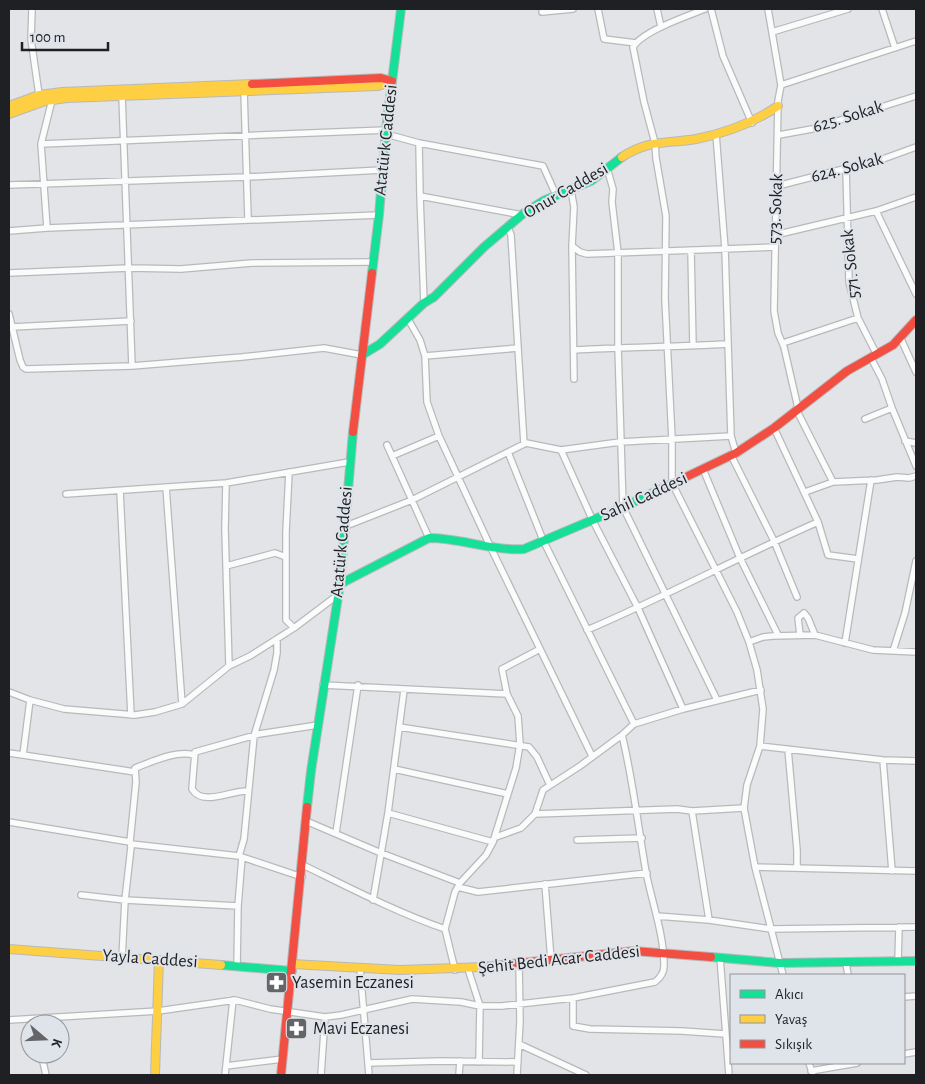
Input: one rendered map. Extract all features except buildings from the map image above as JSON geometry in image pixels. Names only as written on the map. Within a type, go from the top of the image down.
[{"type":"street","points":[[32,9],[32,39],[39,95]]},
{"type":"street","name":"Atatürk Caddesi","points":[[281,1075],[302,877],[306,821],[323,684],[339,594],[346,526],[349,462],[379,215],[386,132],[401,9]]},
{"type":"street","points":[[542,12],[573,9]]},
{"type":"street","points":[[598,9],[604,39],[636,43]]},
{"type":"street","points":[[657,9],[661,27]]},
{"type":"street","points":[[705,9],[661,27],[636,43],[633,47],[644,102],[656,143],[656,158],[666,216],[665,251],[672,483],[750,642],[761,690],[763,709],[760,746],[747,785],[744,808],[756,867],[783,974]]},
{"type":"street","points":[[711,9],[723,56],[752,123]]},
{"type":"street","name":"573. Sokak","points":[[768,9],[781,85],[778,106],[779,135],[774,311],[797,409],[832,482]]},
{"type":"street","points":[[772,32],[848,9]]},
{"type":"street","points":[[882,9],[894,48]]},
{"type":"street","points":[[781,85],[916,41]]},
{"type":"street","points":[[9,106],[39,95],[71,91],[362,78],[381,78],[392,81]]},
{"type":"street","points":[[9,114],[45,101],[67,98],[378,86],[392,81]]},
{"type":"street","points":[[244,91],[248,219]]},
{"type":"street","points":[[122,96],[132,366]]},
{"type":"street","name":"625. Sokak","points":[[779,135],[812,128],[916,96]]},
{"type":"street","points":[[47,228],[41,144],[52,100]]},
{"type":"street","name":"Onur Caddesi","points":[[362,355],[380,344],[408,319],[456,275],[491,239],[540,202],[582,186],[607,168],[644,146],[733,131],[763,118],[778,106]]},
{"type":"street","points":[[41,144],[245,134],[386,132],[419,143],[543,166],[556,195]]},
{"type":"street","points":[[716,134],[724,249],[731,436],[734,454],[774,541],[797,597]]},
{"type":"street","points":[[419,143],[424,304]]},
{"type":"street","name":"624. Sokak","points":[[777,186],[846,169],[916,147]]},
{"type":"street","points":[[607,168],[613,189],[612,202],[618,253],[618,347],[623,507],[717,700]]},
{"type":"street","name":"571. Sokak","points":[[846,169],[849,282],[858,318],[916,466]]},
{"type":"street","points":[[9,184],[247,177],[382,170]]},
{"type":"street","points":[[571,190],[574,207],[572,246],[574,379]]},
{"type":"street","points":[[420,196],[522,215]]},
{"type":"street","points":[[775,235],[847,218],[916,197]]},
{"type":"street","points":[[876,210],[916,294]]},
{"type":"street","points":[[9,231],[248,219],[379,215]]},
{"type":"street","points":[[508,227],[511,235],[524,444]]},
{"type":"street","points":[[572,246],[580,252],[587,254],[775,247]]},
{"type":"street","points":[[691,250],[693,346]]},
{"type":"street","points":[[9,273],[252,264],[373,262]]},
{"type":"street","points":[[9,314],[20,360],[26,369],[132,366],[324,348],[362,355]]},
{"type":"street","points":[[783,344],[858,318]]},
{"type":"street","points":[[408,319],[420,340],[425,356],[427,402],[439,436],[592,756]]},
{"type":"street","name":"Sahil Caddesi","points":[[429,538],[442,538],[491,548],[524,549],[593,521],[734,454],[774,428],[848,371],[893,345],[916,320]]},
{"type":"street","points":[[12,327],[130,321]]},
{"type":"street","points":[[900,337],[916,372]]},
{"type":"street","points":[[574,350],[727,344]]},
{"type":"street","points":[[425,356],[518,348]]},
{"type":"street","points":[[865,419],[892,408]]},
{"type":"street","points":[[774,428],[818,522],[828,555],[858,559]]},
{"type":"street","points":[[392,456],[439,436]]},
{"type":"street","points":[[346,526],[412,500],[526,443],[561,450],[620,442],[731,436]]},
{"type":"street","points":[[906,441],[916,443]]},
{"type":"street","points":[[340,584],[429,538],[387,445]]},
{"type":"street","points":[[561,450],[593,521],[638,608],[683,709]]},
{"type":"street","points":[[508,452],[543,540],[634,724]]},
{"type":"street","points":[[66,494],[226,483],[349,462]]},
{"type":"street","points":[[703,469],[740,558],[778,636]]},
{"type":"street","points":[[289,472],[286,620],[294,628]]},
{"type":"street","points":[[804,492],[832,482],[916,476]]},
{"type":"street","points":[[845,643],[871,480]]},
{"type":"street","points":[[226,483],[229,666]]},
{"type":"street","points":[[166,487],[182,704]]},
{"type":"street","points":[[120,491],[132,715]]},
{"type":"street","points":[[587,630],[638,608],[715,569],[818,522]]},
{"type":"street","points":[[226,566],[275,553],[286,557]]},
{"type":"street","points":[[893,651],[905,613],[916,561]]},
{"type":"street","points":[[9,692],[64,709],[132,715],[155,712],[182,704],[229,666],[250,656],[294,628],[339,594]]},
{"type":"street","points":[[800,635],[798,618],[804,613],[815,635]]},
{"type":"street","points":[[750,642],[763,637],[815,635],[873,650],[916,652]]},
{"type":"street","points":[[237,967],[240,856],[244,839],[254,736],[274,670],[277,638]]},
{"type":"street","points":[[454,970],[445,929],[455,892],[486,855],[495,839],[516,768],[520,744],[518,716],[507,694],[502,669],[540,649]]},
{"type":"street","points":[[323,684],[358,685],[404,690],[507,694]]},
{"type":"street","points":[[336,833],[358,685]]},
{"type":"street","points":[[374,900],[388,813],[404,690]]},
{"type":"street","points":[[388,813],[495,839],[521,828],[535,814],[543,790],[580,766],[634,724],[683,709],[761,690]]},
{"type":"street","points":[[23,755],[30,700]]},
{"type":"street","points":[[122,958],[135,768],[163,758],[181,754],[194,754],[197,751],[254,736],[318,725]]},
{"type":"street","points":[[399,727],[529,746],[537,757],[550,785]]},
{"type":"street","points":[[70,1019],[158,1011],[233,1000],[270,1009],[325,1017],[412,999],[461,1002],[480,1006],[520,1004],[573,998],[654,982],[660,978],[664,971],[662,952],[657,916],[646,873],[632,775],[622,735]]},
{"type":"street","points":[[760,746],[916,762]]},
{"type":"street","points":[[788,749],[798,850],[796,868]]},
{"type":"street","points":[[9,753],[135,772]]},
{"type":"street","points":[[194,754],[192,789],[196,795],[203,798],[248,791]]},
{"type":"street","points":[[883,760],[892,871]]},
{"type":"street","points":[[394,769],[508,794]]},
{"type":"street","points":[[535,814],[677,809],[692,811],[744,808]]},
{"type":"street","points":[[692,811],[709,920]]},
{"type":"street","points":[[306,821],[478,892],[646,873]]},
{"type":"street","points":[[9,822],[130,843],[240,856],[302,877]]},
{"type":"street","points":[[577,840],[642,838]]},
{"type":"street","points":[[303,865],[374,900],[445,929]]},
{"type":"street","points":[[756,867],[916,871]]},
{"type":"street","points":[[545,884],[551,960]]},
{"type":"street","points":[[81,895],[125,900],[238,906]]},
{"type":"street","points":[[657,916],[709,920],[771,929],[916,927]]},
{"type":"street","points":[[898,962],[900,927]]},
{"type":"street","name":"Yayla Caddesi","points":[[9,949],[232,965],[237,967],[292,967]]},
{"type":"street","name":"Şehit Bedi Acar Caddesi","points":[[292,967],[454,970],[615,952],[662,952],[780,963],[916,961]]},
{"type":"street","points":[[720,957],[729,1075]]},
{"type":"street","points":[[155,1075],[159,960]]},
{"type":"street","points":[[846,963],[848,974]]},
{"type":"street","points":[[517,1075],[520,1004],[519,964]]},
{"type":"street","points":[[360,968],[369,1075]]},
{"type":"street","points":[[468,969],[480,1006],[479,1062]]},
{"type":"street","points":[[573,998],[573,1026],[590,1029],[726,1034]]},
{"type":"street","points":[[225,1075],[233,1000]]},
{"type":"street","points":[[321,1075],[325,1017]]},
{"type":"street","points":[[518,1044],[586,1075]]},
{"type":"street","points":[[226,1066],[283,1059]]},
{"type":"street","points":[[459,1075],[460,1062]]},
{"type":"street","points":[[368,1063],[518,1062]]},
{"type":"street","points":[[812,1073],[852,1064]]},
{"type":"traffic: fast","points":[[372,273],[386,130],[401,9]]},
{"type":"traffic: fast","points":[[362,355],[380,344],[424,303],[434,297],[484,247],[524,213],[545,200],[591,181],[622,157]]},
{"type":"traffic: fast","points":[[307,807],[340,584],[353,432]]},
{"type":"traffic: fast","points":[[340,584],[429,538],[500,548],[524,549],[663,488]]},
{"type":"traffic: fast","points":[[711,957],[780,963],[916,961]]},
{"type":"traffic: fast","points":[[221,965],[292,971]]},
{"type":"traffic: slow","points":[[9,114],[45,101],[67,98],[378,86],[392,81]]},
{"type":"traffic: slow","points":[[9,106],[39,95],[62,92],[252,84]]},
{"type":"traffic: slow","points":[[622,157],[641,147],[718,134],[749,122],[778,106]]},
{"type":"traffic: slow","points":[[9,949],[221,965]]},
{"type":"traffic: slow","points":[[155,1075],[159,960]]},
{"type":"traffic: slow","points":[[292,964],[400,970],[483,967]]},
{"type":"traffic: jam","points":[[252,84],[381,78],[392,81]]},
{"type":"traffic: jam","points":[[353,432],[372,273]]},
{"type":"traffic: jam","points":[[663,488],[736,453],[774,428],[847,371],[893,345],[916,320]]},
{"type":"traffic: jam","points":[[281,1075],[307,807]]},
{"type":"traffic: jam","points":[[483,967],[634,951],[711,957]]},
{"type":"place","name":"Yasemin Eczanesi","points":[[276,983]]},
{"type":"place","name":"Mavi Eczanesi","points":[[297,1029]]}]
